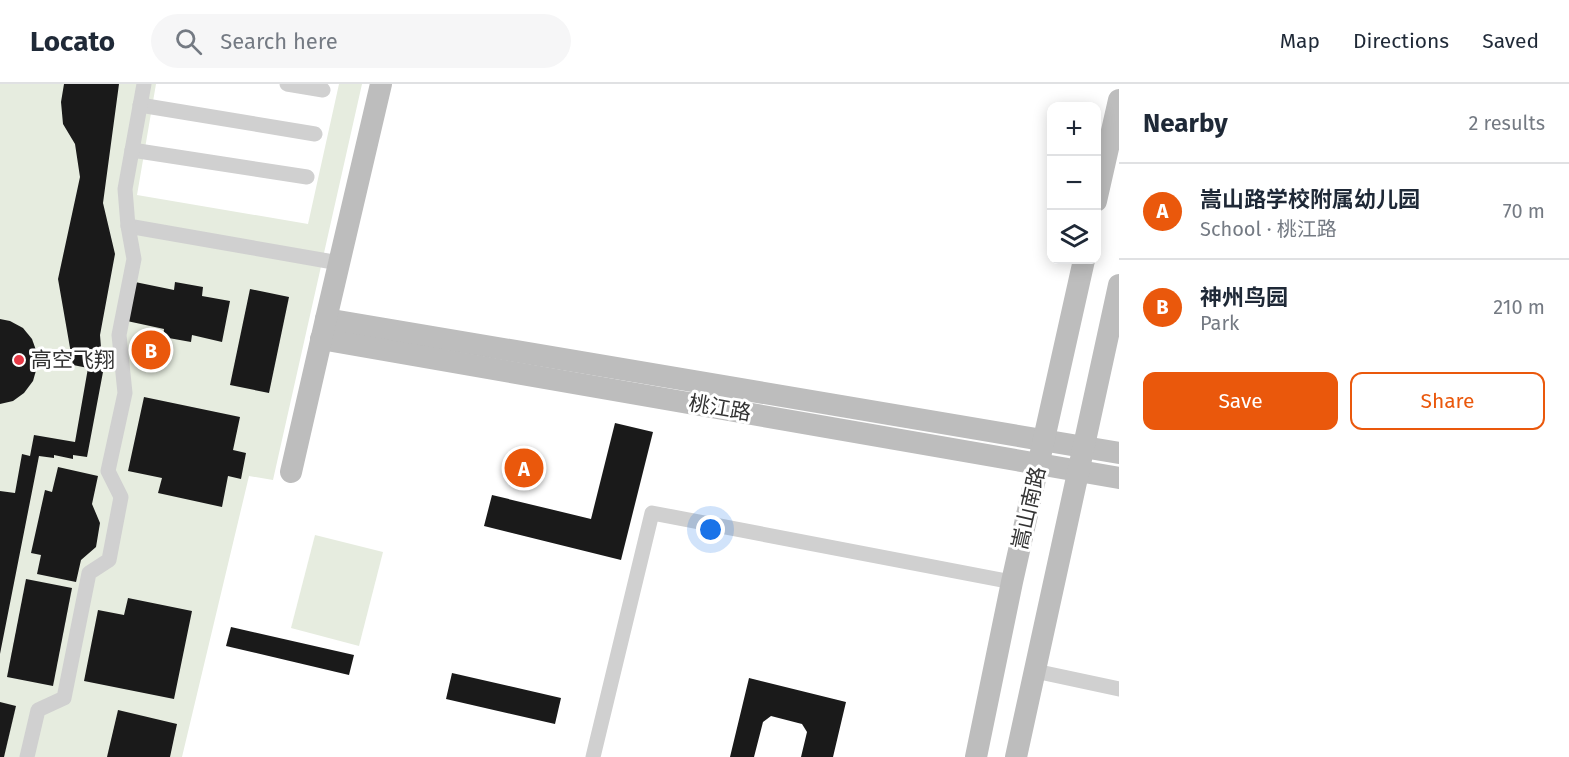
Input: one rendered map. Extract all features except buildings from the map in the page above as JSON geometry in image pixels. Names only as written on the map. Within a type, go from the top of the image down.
[{"type":"street","points":[[27,757],[38,710],[64,698],[89,573],[109,560],[121,497],[108,471],[125,393],[119,335],[134,259],[125,189],[144,84]]},
{"type":"street","points":[[287,84],[323,90]]},
{"type":"street","points":[[291,472],[381,84]]},
{"type":"street","points":[[1101,179],[1119,100]]},
{"type":"street","points":[[140,105],[315,134]]},
{"type":"street","points":[[132,150],[308,177]]},
{"type":"street","points":[[128,226],[339,263]]},
{"type":"street","name":"嵩山南路","points":[[976,757],[1012,582],[1083,264]]},
{"type":"street","name":"嵩山南路","points":[[1016,757],[1119,285]]},
{"type":"street","name":"桃江路","points":[[323,329],[1119,453]]},
{"type":"street","name":"桃江路","points":[[323,329],[1119,478]]},
{"type":"street","points":[[593,757],[652,513],[1012,582]]},
{"type":"street","points":[[1035,671],[1119,689]]},
{"type":"shaded area","points":[[0,84],[156,84],[137,195],[308,224],[339,84],[362,84],[273,480],[249,476],[182,757],[0,757]]},
{"type":"shaded area","points":[[315,535],[383,552],[359,646],[291,628]]},
{"type":"place","name":"神州鸟园","points":[[151,350]]},
{"type":"place","name":"高空飞翔","points":[[19,360]]},
{"type":"place","name":"嵩山路学校附属幼儿园","points":[[524,468]]}]
